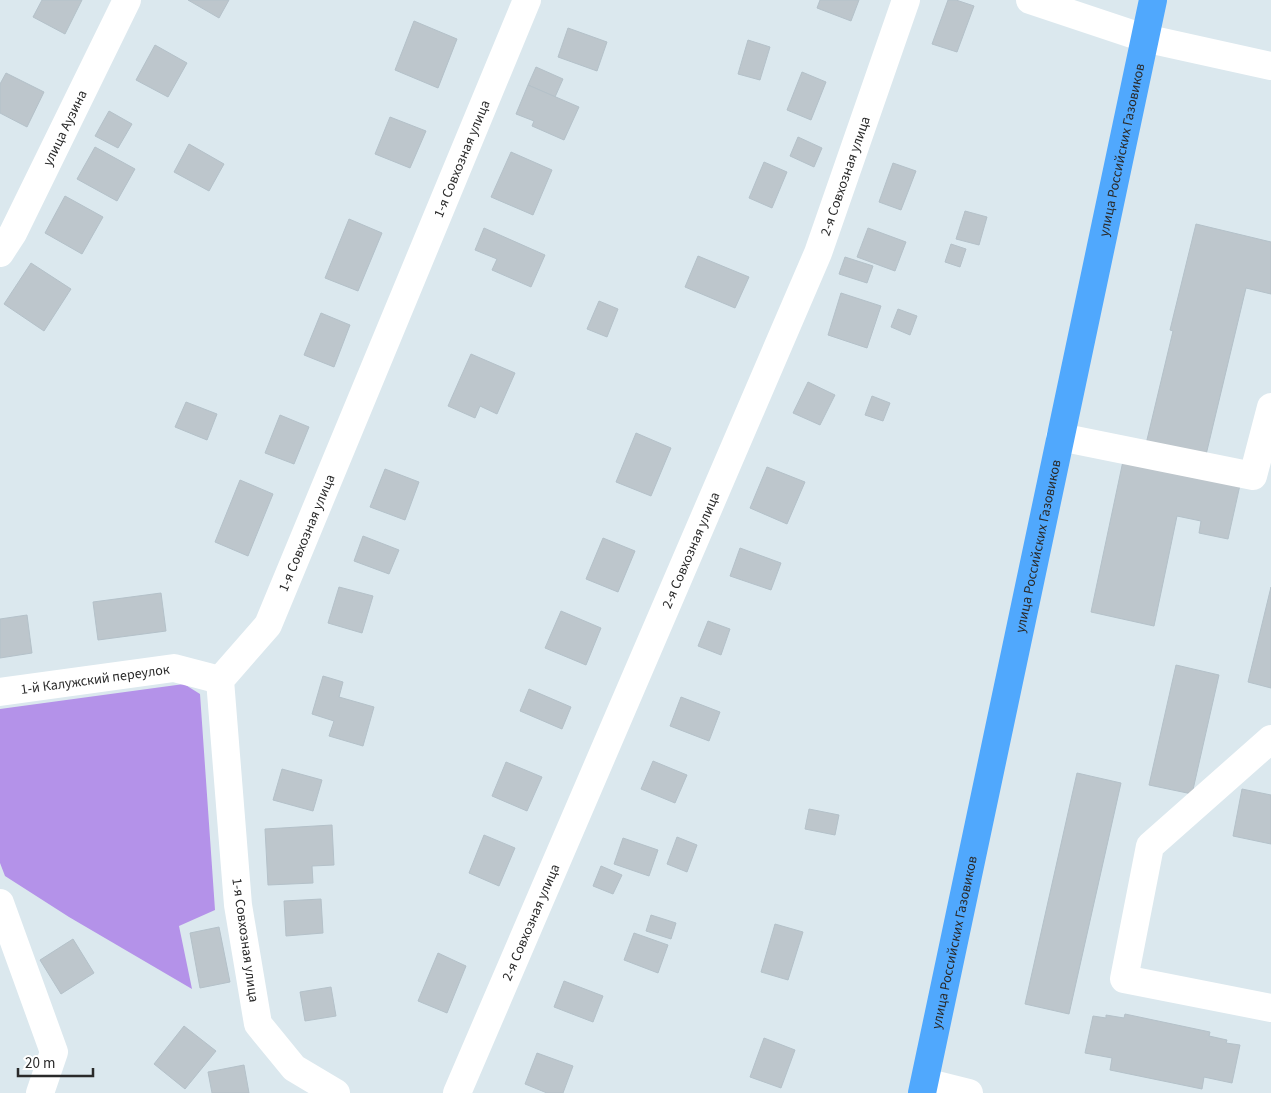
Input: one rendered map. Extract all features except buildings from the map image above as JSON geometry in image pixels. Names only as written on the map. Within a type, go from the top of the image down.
[{"type":"main road","name":"улица Российских Газовиков","points":[[924,1088],[1153,0]]},
{"type":"street","name":"улица Аузина","points":[[0,253],[12,234],[127,0]]},
{"type":"street","name":"1-я Совхозная улица","points":[[336,1093],[296,1080],[258,1024],[239,913],[220,680],[268,625],[527,0]]},
{"type":"street","name":"2-я Совхозная улица","points":[[456,1093],[818,253],[906,0]]},
{"type":"street","points":[[1030,0],[1144,38],[1271,66]]},
{"type":"street","points":[[1060,437],[1254,476],[1271,407]]},
{"type":"street","name":"1-й Калужский переулок","points":[[0,692],[174,668],[220,680]]},
{"type":"street","points":[[1271,740],[1150,846],[1124,979],[1271,1008]]},
{"type":"street","points":[[0,903],[54,1052],[40,1093]]},
{"type":"street","points":[[924,1088],[969,1093]]},
{"type":"shaded area","points":[[184,684],[200,694],[215,910],[179,926],[192,989],[69,917],[5,876],[0,863],[0,709]]}]
